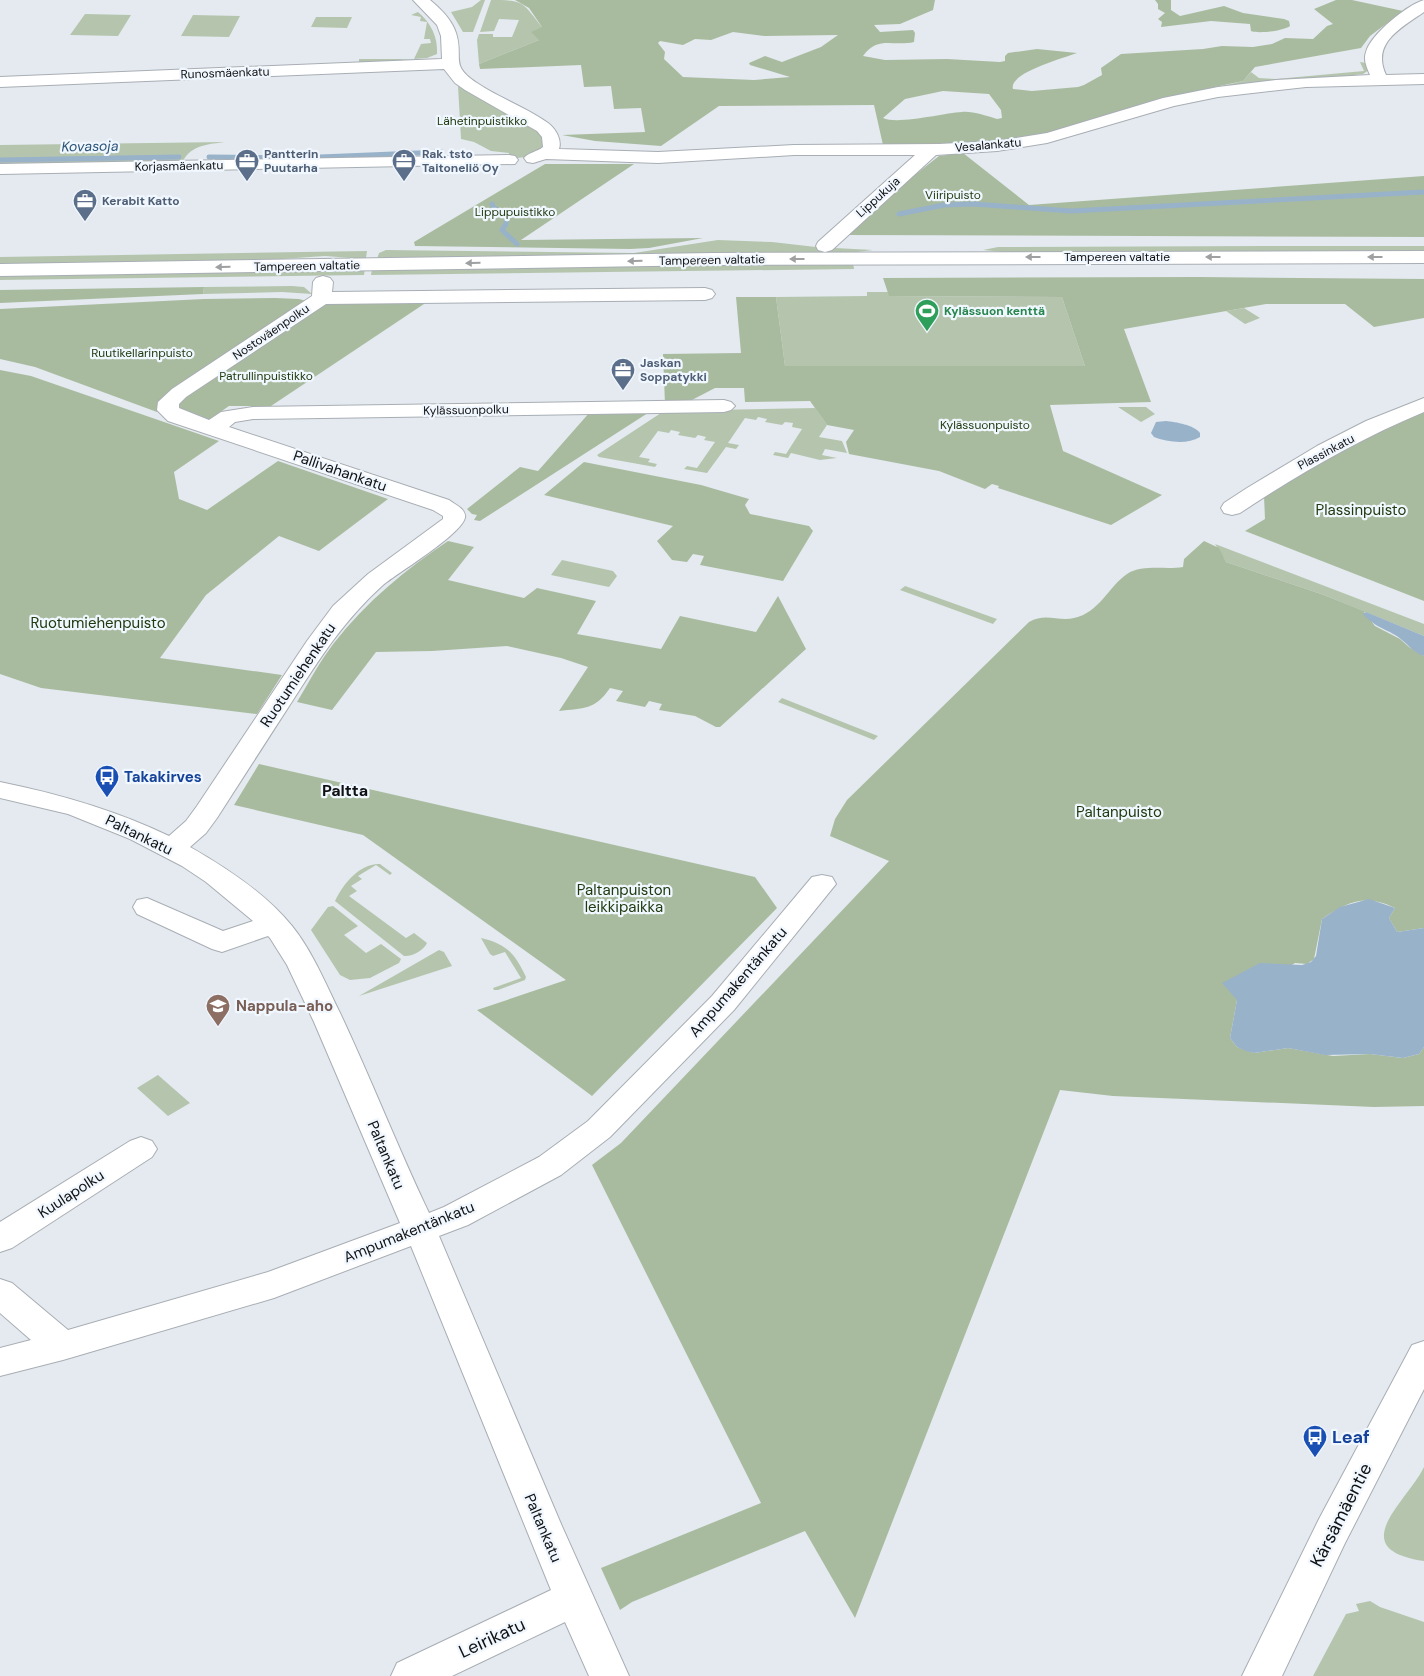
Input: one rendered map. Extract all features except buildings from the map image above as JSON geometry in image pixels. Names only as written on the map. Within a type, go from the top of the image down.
[{"type":"main road","points":[[421,0],[438,15],[444,24],[449,36],[450,64],[454,72],[461,80],[543,127],[553,140],[552,148],[545,154]]},
{"type":"main road","points":[[1380,79],[1373,61],[1373,51],[1376,45],[1393,28],[1424,5]]},
{"type":"main road","name":"Runosmäenkatu","points":[[0,82],[450,64]]},
{"type":"main road","name":"Vesalankatu","points":[[545,154],[673,157],[791,150],[979,147],[1054,137],[1186,98],[1219,91],[1272,84],[1424,79]]},
{"type":"main road","name":"Lippukuja","points":[[825,246],[932,149]]},
{"type":"main road","name":"Korjasmäenkatu","points":[[0,169],[515,160],[545,154]]},
{"type":"main road","name":"Tampereen valtatie","points":[[0,270],[724,259],[1424,257]]},
{"type":"main road","name":"Tampereen valtatie","points":[[322,290],[850,274],[1424,274]]},
{"type":"main road","name":"Tampereen valtatie","points":[[0,286],[705,294]]},
{"type":"main road","name":"Nostoväenpolku","points":[[212,428],[176,416],[168,410],[169,402],[322,290]]},
{"type":"main road","name":"Plassinkatu","points":[[1232,508],[1314,457],[1424,404]]},
{"type":"main road","name":"Kylässuonpolku","points":[[212,428],[229,417],[253,413],[724,406]]},
{"type":"main road","name":"Pallivahankatu","points":[[212,428],[440,505],[454,514],[451,524]]},
{"type":"main road","name":"Ruotumiehenkatu","points":[[171,850],[208,812],[319,641],[342,611],[376,579],[451,524]]},
{"type":"main road","name":"Paltankatu","points":[[0,790],[88,812],[129,827],[232,887],[283,935],[304,970],[340,1044],[435,1264],[573,1599],[609,1676]]},
{"type":"main road","name":"Ampumakentänkatu","points":[[0,1362],[63,1346],[274,1284],[456,1216],[550,1166],[599,1129],[723,1003],[822,884]]},
{"type":"main road","points":[[147,908],[222,942],[273,924]]},
{"type":"main road","name":"Kuulapolku","points":[[0,1239],[141,1149]]},
{"type":"main road","points":[[0,1293],[63,1346]]},
{"type":"main road","name":"Kärsämäentie","points":[[1262,1676],[1332,1531],[1424,1356]]},
{"type":"main road","name":"Leirikatu","points":[[411,1676],[573,1599]]},
{"type":"green space","points":[[481,0],[485,0],[473,32],[463,32],[451,12],[472,7]]},
{"type":"green space","points":[[491,0],[522,4],[542,27],[539,40],[479,64],[477,40],[479,34],[493,34],[493,37],[512,37],[519,20],[499,19],[494,31],[480,32]]},
{"type":"green space","points":[[515,0],[935,0],[933,10],[900,24],[874,25],[880,32],[913,30],[915,33],[914,42],[880,44],[874,46],[863,56],[885,60],[947,59],[1000,62],[1005,61],[1005,56],[1008,53],[1037,49],[1077,53],[1038,67],[1019,77],[1014,83],[1013,89],[1032,91],[1084,85],[1102,75],[1101,68],[1121,54],[1222,46],[1253,47],[1272,44],[1285,38],[1313,39],[1327,26],[1333,24],[1314,9],[1336,0],[1352,0],[1403,11],[1370,36],[1361,48],[1255,67],[1243,81],[1042,135],[985,143],[883,145],[874,105],[719,106],[661,146],[595,141],[562,135],[645,132],[641,108],[614,109],[611,86],[584,87],[581,65],[480,69],[479,64],[539,40],[531,32],[542,27],[529,8]],"holes":[[[733,32],[765,36],[838,35],[821,47],[782,62],[765,56],[749,63],[750,65],[790,77],[754,80],[683,77],[664,59],[665,52],[658,43],[660,41],[683,45],[695,39],[711,40]],[[943,91],[989,94],[1001,110],[1002,118],[997,119],[966,112],[899,120],[883,118],[905,99]]]},
{"type":"green space","points":[[1155,0],[1171,0],[1171,10],[1180,16],[1224,6],[1243,13],[1284,19],[1289,21],[1290,26],[1277,31],[1259,32],[1251,31],[1250,24],[1211,21],[1161,27],[1162,22],[1158,19],[1165,13],[1158,9],[1158,4]]},
{"type":"green space","points":[[418,12],[427,21],[433,31],[437,54],[427,58],[414,59],[421,44],[431,43],[430,39],[424,39],[427,22],[420,21],[421,17],[411,15]]},
{"type":"green space","points":[[85,14],[131,15],[118,36],[70,35]]},
{"type":"green space","points":[[193,15],[240,16],[229,37],[181,36]]},
{"type":"green space","points":[[316,17],[352,17],[347,28],[311,27]]},
{"type":"green space","points":[[359,59],[413,59],[359,63]]},
{"type":"green space","points":[[1360,62],[1366,63],[1369,70],[1363,74],[1194,93],[1243,81],[1251,72],[1259,78],[1276,79],[1364,71]]},
{"type":"green space","name":"Lähetinpuistikko","points":[[458,86],[540,130],[549,143],[534,156],[509,159],[509,153],[491,151],[474,142],[461,139]]},
{"type":"green space","points":[[226,142],[196,148],[183,161],[0,166],[0,145]]},
{"type":"green space","name":"Viiripuisto","points":[[963,153],[1029,205],[1424,176],[1424,237],[847,235],[870,210],[939,156]]},
{"type":"green space","name":"Lippupuistikko","points":[[545,164],[634,164],[521,240],[703,238],[649,248],[630,249],[415,246],[414,242]]},
{"type":"green space","points":[[718,240],[873,250],[849,253],[377,259],[379,253],[386,250],[634,253]]},
{"type":"green space","points":[[1424,246],[1424,253],[1003,252],[983,250],[998,247]]},
{"type":"green space","points":[[367,251],[366,258],[364,259],[325,256],[267,260],[0,265],[0,257]]},
{"type":"green space","points":[[853,262],[854,269],[371,275],[372,269]]},
{"type":"green space","points":[[365,268],[364,275],[0,280],[0,275]]},
{"type":"green space","name":"Kylässuonpuisto","points":[[1199,277],[1424,279],[1424,318],[1374,327],[1345,304],[1266,304],[1124,329],[1151,402],[1050,405],[1063,451],[1162,495],[1111,525],[998,488],[999,486],[992,484],[985,489],[939,471],[849,454],[846,442],[854,430],[827,425],[810,401],[745,402],[744,388],[715,388],[690,401],[665,404],[663,354],[741,353],[736,297],[776,297],[785,366],[1085,366],[1062,297],[889,296],[883,278]]},
{"type":"green space","points":[[204,287],[304,287],[312,294],[282,292],[203,294]]},
{"type":"green space","points":[[204,287],[203,294],[0,303],[0,290]]},
{"type":"green space","name":"Kylässuon kenttä","points":[[867,292],[889,292],[890,296],[1062,297],[1085,366],[785,366],[776,297],[867,296]]},
{"type":"green space","name":"Ruutikellarinpuisto","points":[[275,298],[306,301],[165,402],[157,412],[35,367],[0,359],[0,309],[204,299]]},
{"type":"green space","name":"Patrullinpuistikko","points":[[335,302],[427,302],[265,410],[254,410],[251,406],[229,406],[206,422],[178,409],[179,401],[324,304]]},
{"type":"green space","points":[[1244,308],[1260,318],[1245,324],[1226,311]]},
{"type":"green space","name":"Ruotumiehenpuisto","points":[[0,370],[31,376],[219,441],[174,472],[179,499],[207,510],[278,461],[388,499],[319,551],[279,536],[206,595],[160,658],[282,675],[257,714],[41,688],[0,674]]},
{"type":"green space","points":[[1118,407],[1146,407],[1155,414],[1141,422]]},
{"type":"green space","points":[[815,408],[827,425],[819,437],[842,441],[847,453],[825,449],[822,455],[837,458],[820,460],[791,453],[788,458],[773,455],[775,452],[786,454],[802,429],[792,427],[793,423],[785,422],[782,425],[765,422],[767,419],[758,417],[756,420],[745,418],[728,443],[739,445],[736,449],[726,447],[707,473],[684,469],[687,466],[697,468],[715,442],[704,440],[706,437],[698,435],[695,438],[678,435],[680,432],[671,430],[669,433],[658,431],[639,457],[650,459],[648,462],[657,464],[655,467],[599,457],[597,455],[664,411]]},
{"type":"green space","name":"Plassinpuisto","points":[[1424,410],[1424,601],[1245,531],[1265,519],[1264,496],[1341,450]]},
{"type":"green space","points":[[651,411],[480,521],[474,520],[477,515],[472,514],[467,509],[520,467],[538,471],[590,412]]},
{"type":"green space","points":[[584,462],[701,485],[749,499],[745,505],[750,514],[809,526],[813,531],[783,581],[700,565],[704,556],[693,554],[687,562],[672,560],[657,541],[673,526],[544,495]]},
{"type":"green space","points":[[448,541],[474,547],[448,580],[524,598],[537,588],[596,601],[577,634],[661,649],[680,616],[756,632],[778,596],[806,649],[720,727],[716,727],[695,716],[659,710],[662,704],[649,701],[645,707],[616,701],[623,691],[610,688],[605,695],[588,707],[559,711],[588,667],[561,658],[507,646],[432,651],[376,652],[332,710],[297,702],[319,664],[359,614],[387,587]]},
{"type":"green space","name":"Paltanpuisto","points":[[1204,541],[1219,548],[1226,562],[1324,595],[1366,612],[1364,612],[1375,626],[1400,639],[1424,656],[1424,928],[1397,932],[1389,918],[1395,908],[1375,901],[1357,901],[1341,908],[1322,919],[1314,959],[1307,964],[1295,963],[1237,1000],[1230,1038],[1237,1047],[1254,1053],[1288,1048],[1333,1056],[1370,1054],[1403,1058],[1419,1054],[1424,1047],[1424,1106],[1374,1107],[1113,1096],[1060,1090],[855,1618],[805,1531],[632,1602],[620,1610],[601,1568],[761,1503],[592,1165],[621,1143],[889,861],[830,836],[835,819],[847,800],[1029,622],[1046,617],[1068,619],[1083,615],[1097,605],[1127,574],[1147,568],[1183,567],[1184,559]]},
{"type":"green space","points":[[1215,544],[1424,624],[1424,636],[1324,595],[1226,562]]},
{"type":"green space","points":[[562,560],[613,571],[617,576],[609,587],[551,575]]},
{"type":"green space","points":[[905,586],[997,619],[993,624],[900,590]]},
{"type":"green space","points":[[782,698],[878,736],[874,740],[778,702]]},
{"type":"green space","name":"Paltanpuiston leikkipaikka","points":[[259,764],[755,877],[777,908],[592,1096],[477,1010],[566,980],[363,835],[234,805]]},
{"type":"green space","points":[[380,864],[392,873],[390,875],[376,865],[358,876],[362,879],[351,886],[357,891],[349,896],[406,938],[414,933],[427,943],[414,954],[404,956],[335,901],[347,882],[359,871],[366,867]]},
{"type":"green space","points":[[333,906],[358,926],[344,935],[366,953],[381,944],[401,959],[399,963],[370,978],[350,980],[340,975],[311,930],[328,907]]},
{"type":"green space","points":[[481,938],[497,943],[509,951],[522,969],[526,977],[525,980],[494,990],[493,988],[521,978],[505,952],[493,956]]},
{"type":"green space","points":[[439,950],[444,952],[452,966],[359,996]]},
{"type":"green space","points":[[158,1075],[190,1103],[168,1116],[137,1088]]},
{"type":"green space","points":[[1424,1467],[1424,1561],[1400,1555],[1387,1546],[1384,1535],[1387,1523],[1395,1509]]},
{"type":"green space","points":[[1370,1601],[1380,1607],[1424,1622],[1424,1676],[1313,1676],[1346,1614],[1359,1611],[1356,1604]]},
{"type":"water","points":[[1166,421],[1194,428],[1200,433],[1200,437],[1195,440],[1177,442],[1154,437],[1151,433],[1156,422]]},
{"type":"water","points":[[1366,612],[1424,636],[1424,656],[1397,636],[1373,623],[1363,614]]},
{"type":"water","points":[[1369,899],[1395,908],[1389,918],[1397,932],[1424,928],[1424,1047],[1419,1054],[1403,1058],[1370,1054],[1325,1055],[1288,1048],[1254,1053],[1237,1047],[1230,1038],[1237,1000],[1222,983],[1260,963],[1302,965],[1311,962],[1316,956],[1322,919],[1340,907]]},
{"type":"waterway","points":[[209,157],[296,158],[442,152]]},
{"type":"waterway","name":"Kovasoja","points":[[0,160],[179,157]]},
{"type":"waterway","points":[[899,214],[944,205],[974,204],[1071,211],[1424,192]]},
{"type":"waterway","points":[[492,204],[494,208],[507,216],[506,224],[502,230],[517,244]]},
{"type":"place","name":"Pantterin Puutarha","points":[[247,182]]},
{"type":"place","name":"Rak. tsto Taitoneliö Oy","points":[[404,182]]},
{"type":"place","name":"Kerabit Katto","points":[[85,222]]},
{"type":"place","name":"Kylässuon kenttä","points":[[927,332]]},
{"type":"place","name":"Jaskan Soppatykki","points":[[623,391]]},
{"type":"place","name":"Takakirves","points":[[107,798]]},
{"type":"place","name":"Nappula-aho","points":[[218,1027]]},
{"type":"place","name":"Leaf","points":[[1315,1458]]},
{"type":"district","name":"Paltta","points":[[345,790]]}]
